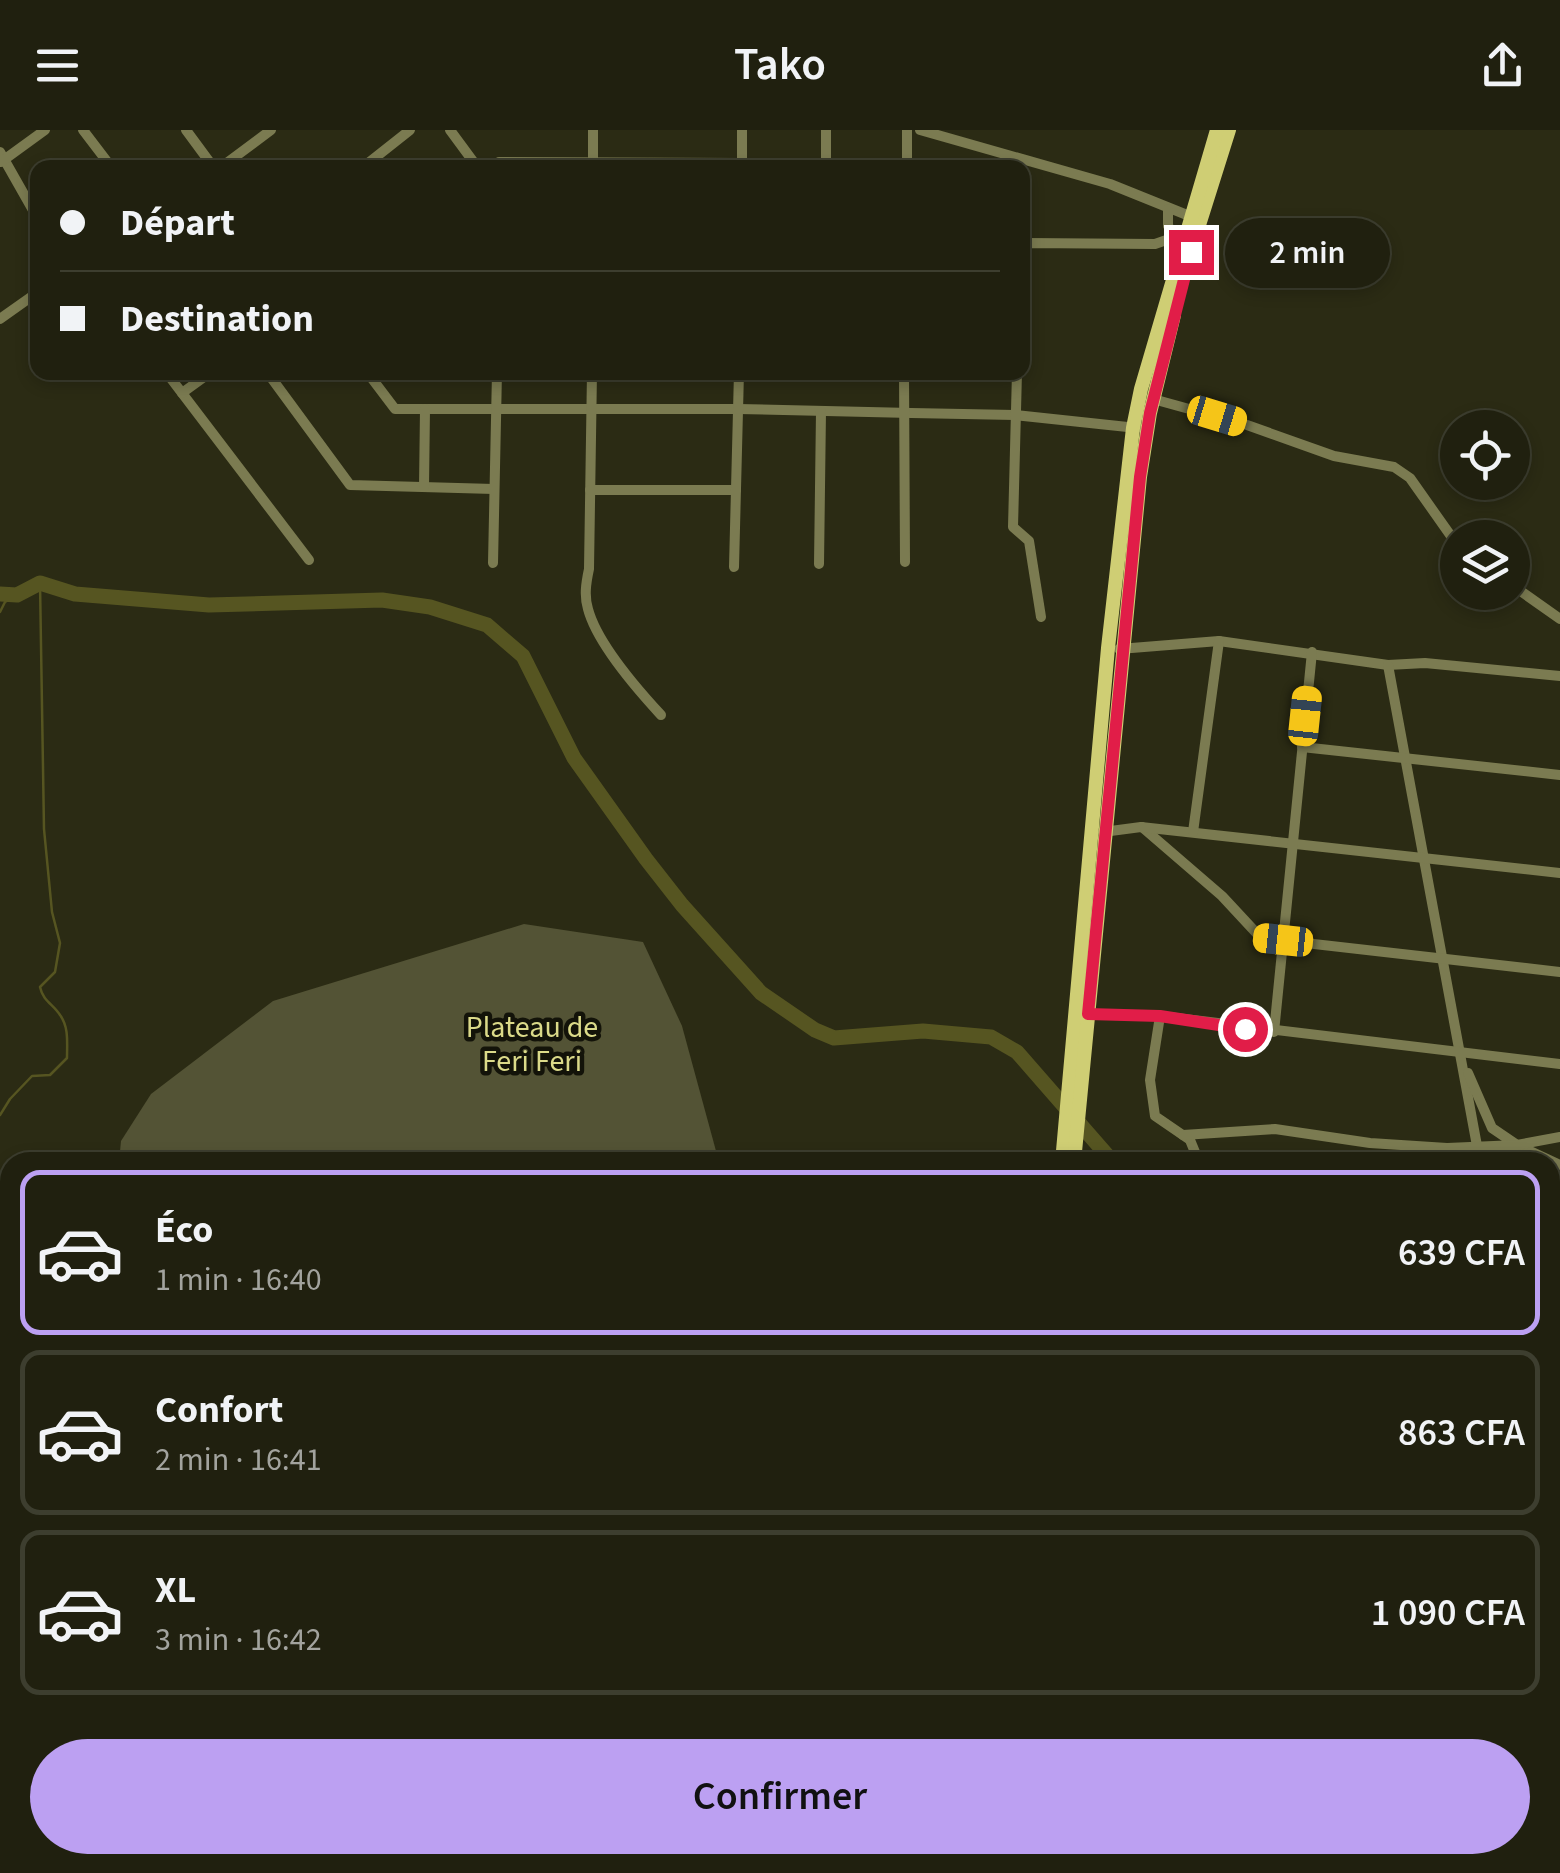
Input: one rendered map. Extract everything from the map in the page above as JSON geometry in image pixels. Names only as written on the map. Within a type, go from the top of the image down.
[{"type":"main road","points":[[1065,1152],[1075,1094],[1141,389],[1180,240],[1192,217],[1217,130]]},
{"type":"main road","points":[[1140,428],[1153,399],[1191,252],[1229,130]]},
{"type":"main road","points":[[1075,1094],[1088,1014],[1099,832]]},
{"type":"main road","points":[[1071,1133],[1073,1152]]},
{"type":"street","points":[[30,205],[2,158],[44,130]]},
{"type":"street","points":[[83,130],[106,160]]},
{"type":"street","points":[[186,130],[210,160]]},
{"type":"street","points":[[228,160],[270,130]]},
{"type":"street","points":[[372,160],[410,130]]},
{"type":"street","points":[[450,130],[472,160]]},
{"type":"street","points":[[593,130],[593,160]]},
{"type":"street","points":[[742,130],[742,160]]},
{"type":"street","points":[[826,130],[826,160]]},
{"type":"street","points":[[907,130],[907,160]]},
{"type":"street","points":[[920,130],[1026,160]]},
{"type":"street","points":[[1030,161],[1110,184],[1192,217]]},
{"type":"street","points":[[1168,208],[1168,226],[1180,240]]},
{"type":"street","points":[[1030,243],[1155,244],[1180,240]]},
{"type":"street","points":[[0,319],[30,298]]},
{"type":"street","points":[[172,380],[309,560]]},
{"type":"street","points":[[182,392],[199,380]]},
{"type":"street","points":[[272,380],[350,485],[494,488]]},
{"type":"street","points":[[373,380],[395,409],[904,413],[1015,416],[1140,428]]},
{"type":"street","points":[[492,563],[497,380]]},
{"type":"street","points":[[592,380],[588,570],[584,592],[599,634],[660,716]]},
{"type":"street","points":[[734,568],[739,380]]},
{"type":"street","points":[[904,380],[905,562]]},
{"type":"street","points":[[1017,380],[1013,527],[1029,541],[1041,617]]},
{"type":"street","points":[[1153,399],[1247,425],[1334,456],[1394,467],[1410,478],[1440,520]]},
{"type":"street","points":[[424,487],[426,409]]},
{"type":"street","points":[[818,564],[821,411]]},
{"type":"street","points":[[590,490],[736,490]]},
{"type":"street","points":[[1530,598],[1560,619]]},
{"type":"street","points":[[1115,649],[1219,641],[1388,664],[1426,662],[1560,676]]},
{"type":"street","points":[[1193,832],[1219,641]]},
{"type":"street","points":[[1274,1032],[1312,652]]},
{"type":"street","points":[[1388,664],[1478,1152]]},
{"type":"street","points":[[1302,747],[1560,775]]},
{"type":"street","points":[[1141,827],[1222,896],[1260,938],[1560,972]]},
{"type":"street","points":[[1099,832],[1141,827],[1560,873]]},
{"type":"street","points":[[1088,1014],[1160,1016],[1560,1064]]},
{"type":"street","points":[[1160,1016],[1150,1080],[1155,1116],[1190,1140],[1195,1152]]},
{"type":"street","points":[[1460,1054],[1492,1128],[1532,1152]]},
{"type":"street","points":[[1183,1135],[1274,1129],[1411,1147],[1517,1145],[1560,1137]]},
{"type":"green space","name":"Plateau de Feri Feri","points":[[524,924],[643,942],[682,1026],[716,1152],[120,1152],[121,1141],[151,1094],[273,1001]]},
{"type":"waterway","points":[[0,1115],[32,1076],[50,1075],[67,1058],[65,1025],[40,987],[55,972],[60,943],[52,912],[44,829],[40,583]]},
{"type":"waterway","points":[[0,594],[17,595],[40,583],[75,594],[209,605],[382,600],[430,607],[487,625],[523,656],[574,758],[646,859],[761,993],[815,1030],[834,1038],[923,1031],[991,1037],[1017,1052],[1104,1152]]},
{"type":"waterway","points":[[0,612],[5,602],[17,595]]},
{"type":"route","points":[[1191,252],[1150,413],[1140,477],[1088,1014],[1160,1016],[1245,1029]]}]
